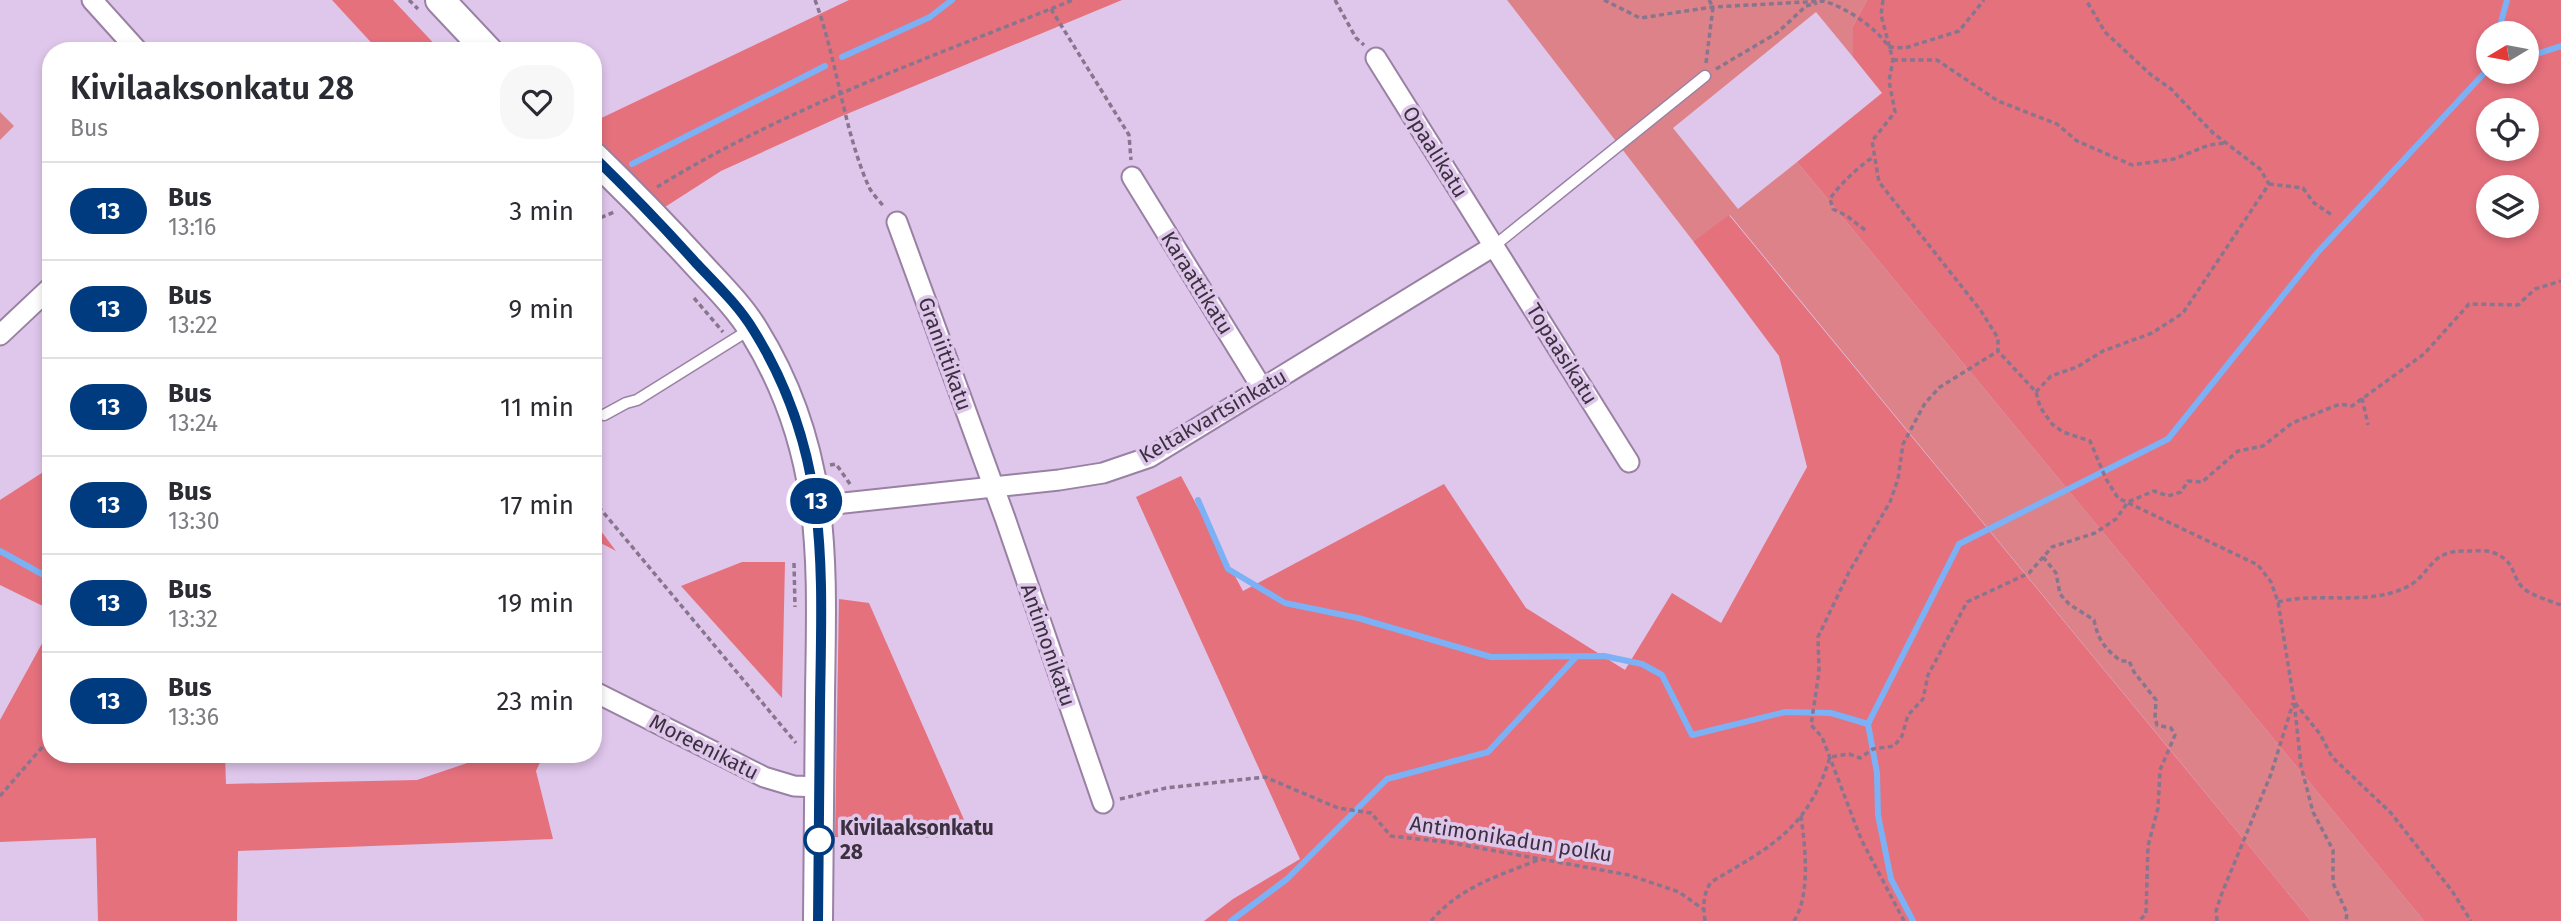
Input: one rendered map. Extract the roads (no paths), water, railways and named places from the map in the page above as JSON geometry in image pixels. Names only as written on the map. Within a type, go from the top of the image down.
[{"type":"street","points":[[92,0],[130,42]]},
{"type":"street","points":[[440,0],[480,42]]},
{"type":"street","name":"Opaalikatu","points":[[1376,58],[1494,246]]},
{"type":"street","points":[[602,165],[715,282],[742,335],[777,371],[795,412],[811,469],[821,573],[807,787],[818,921]]},
{"type":"street","name":"Karaattikatu","points":[[1132,177],[1262,388]]},
{"type":"street","name":"Graniittikatu","points":[[897,222],[993,487]]},
{"type":"street","name":"Keltakvartsinkatu","points":[[816,506],[1103,473],[1150,457],[1494,246]]},
{"type":"street","name":"Topaasikatu","points":[[1494,246],[1629,462]]},
{"type":"street","points":[[0,335],[42,295]]},
{"type":"street","name":"Antimonikatu","points":[[993,487],[1103,803]]},
{"type":"street","name":"Moreenikatu","points":[[602,696],[764,778],[807,787]]},
{"type":"lane","points":[[1494,246],[1705,76]]},
{"type":"lane","points":[[604,415],[626,402],[637,400],[742,335]]},
{"type":"waterway","points":[[842,57],[930,17],[952,0]]},
{"type":"waterway","points":[[2501,21],[2507,0]]},
{"type":"waterway","points":[[2539,53],[2561,46]]},
{"type":"waterway","points":[[632,164],[825,66]]},
{"type":"waterway","points":[[1913,921],[1891,879],[1878,815],[1877,773],[1868,724],[1959,544],[2168,439],[2317,253],[2476,82]]},
{"type":"waterway","points":[[1198,500],[1228,569],[1285,603],[1358,618],[1491,657],[1604,656],[1642,664],[1662,675],[1692,735],[1785,712],[1831,713],[1868,724]]},
{"type":"waterway","points":[[0,551],[42,574]]},
{"type":"waterway","points":[[1231,921],[1287,879],[1387,779],[1488,752],[1576,657]]},
{"type":"place","name":"Kivilaaksonkatu 28","points":[[819,840]]}]
